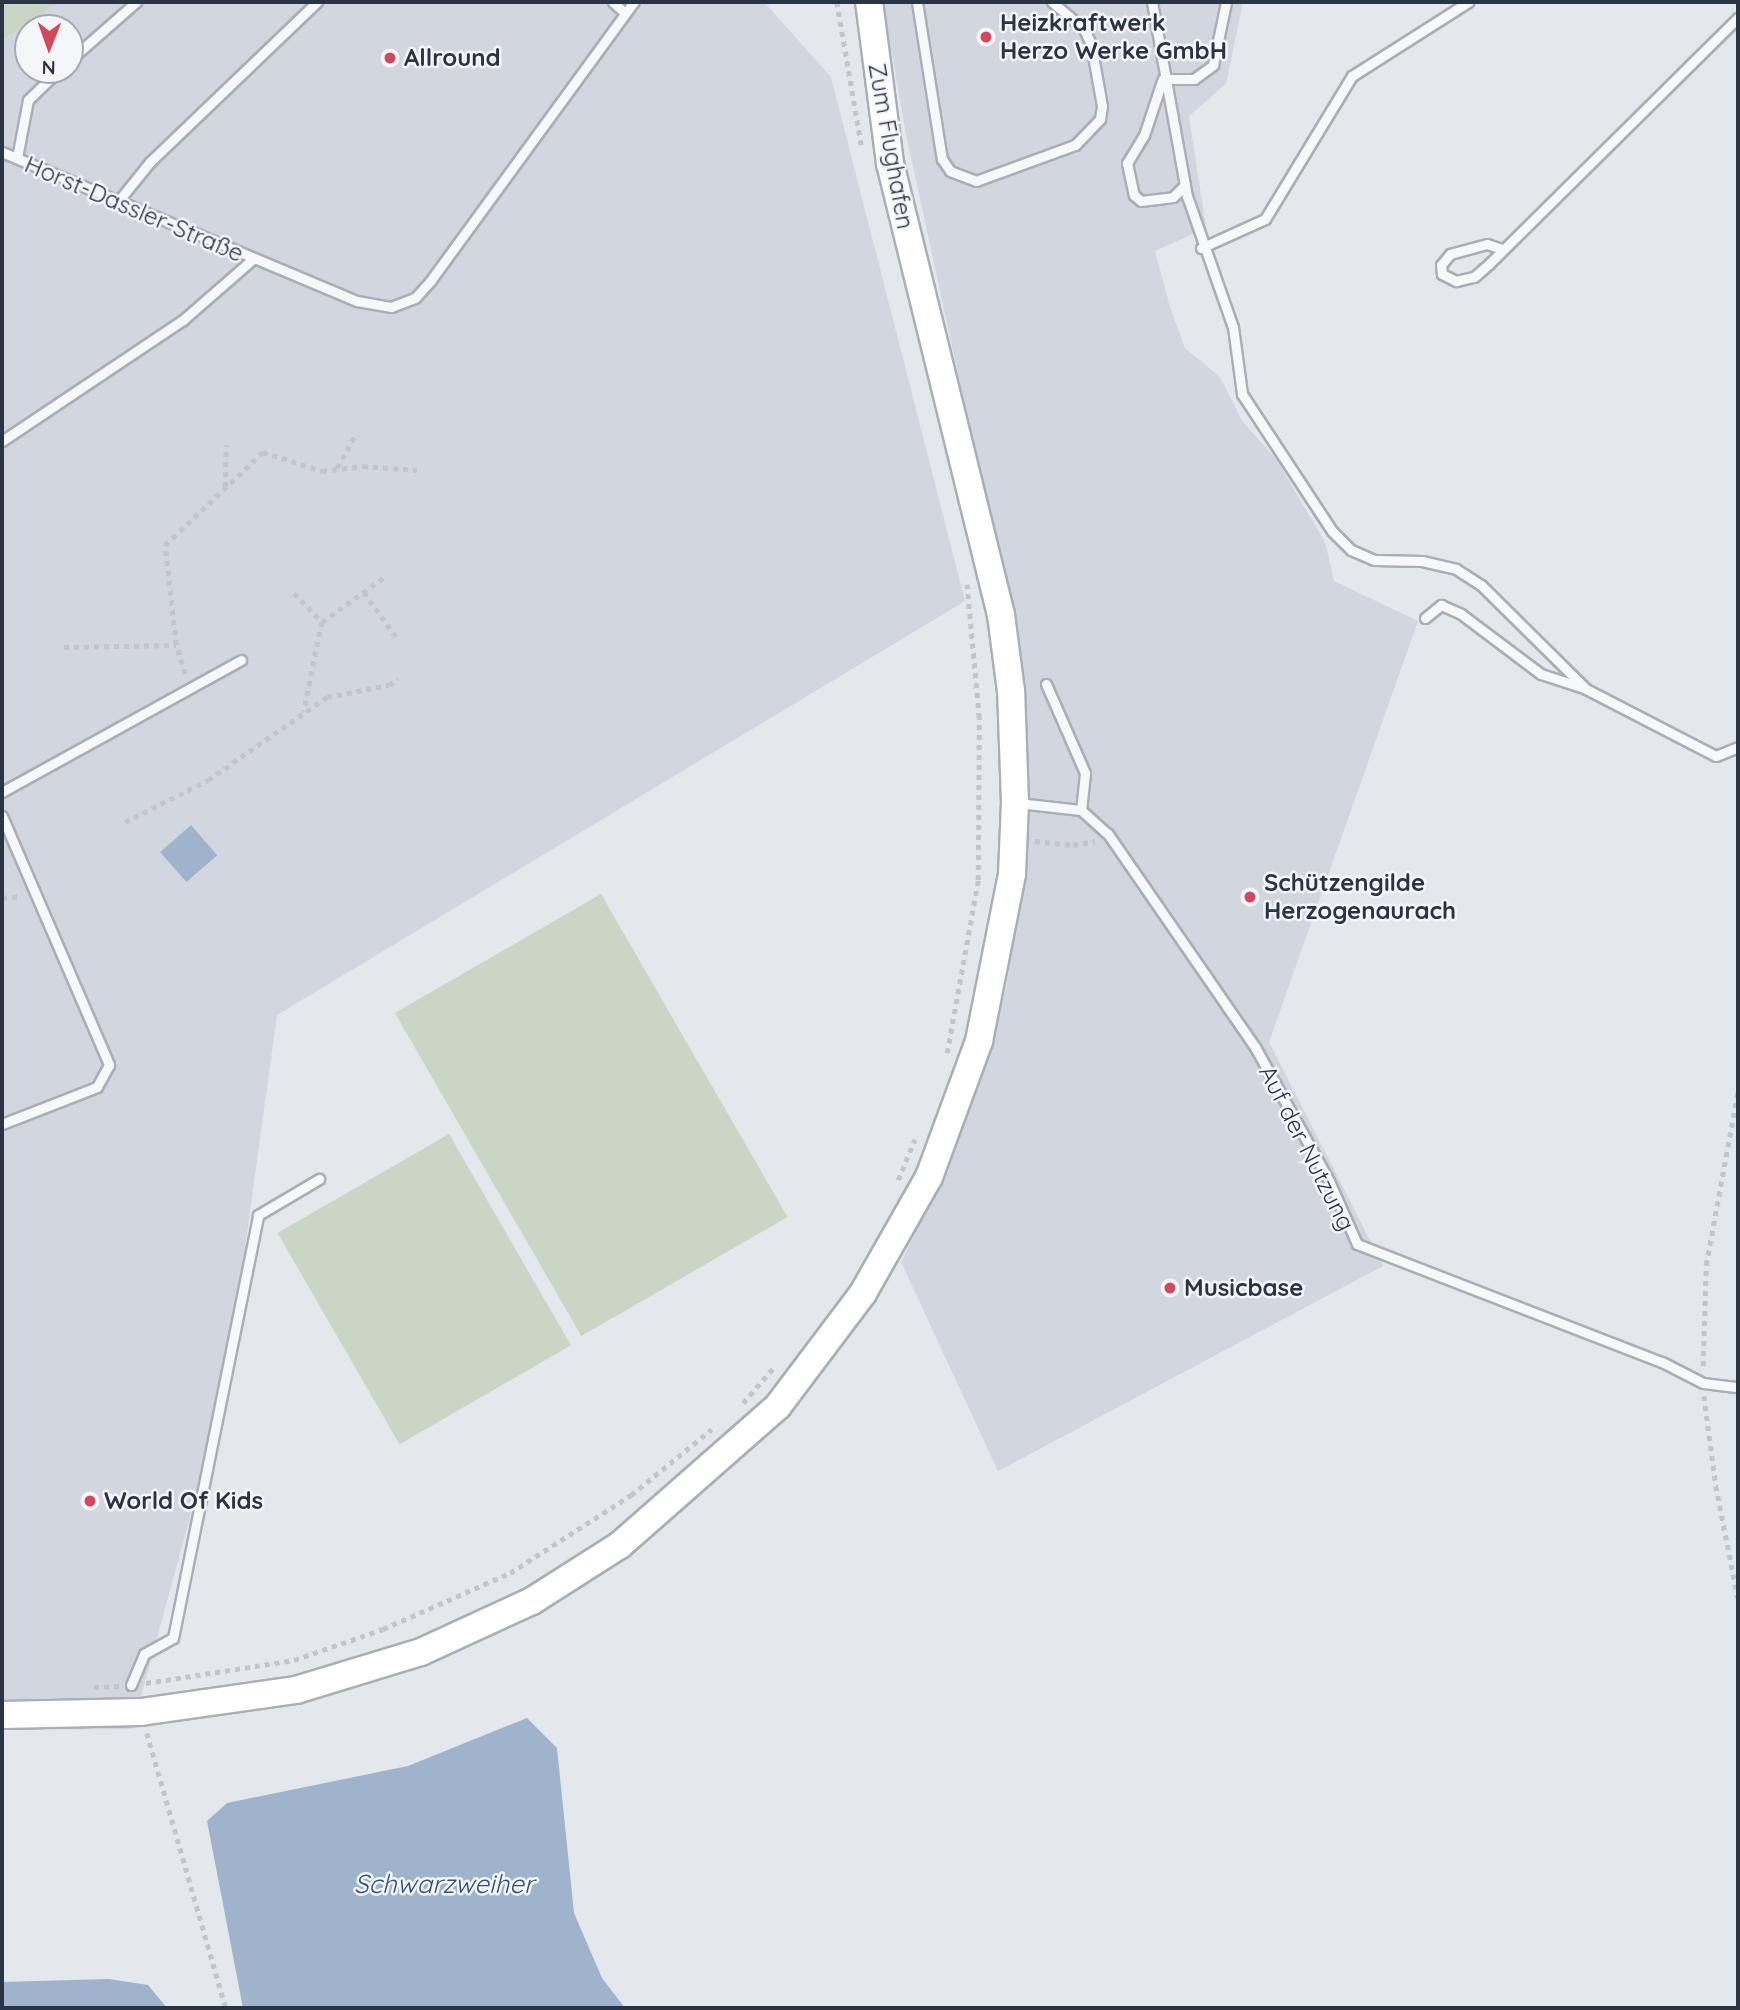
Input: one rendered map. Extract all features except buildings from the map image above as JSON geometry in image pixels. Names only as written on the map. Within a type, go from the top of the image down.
[{"type":"street","name":"Zum Flughafen","points":[[2,1715],[141,1712],[296,1690],[421,1652],[531,1601],[620,1545],[778,1406],[863,1293],[929,1177],[979,1041],[1012,874],[1016,803],[1011,691],[1001,615],[919,290],[883,128],[869,2]]},
{"type":"lane","points":[[84,48],[136,2]]},
{"type":"lane","points":[[120,199],[150,162],[317,2]]},
{"type":"lane","points":[[613,2],[625,13]]},
{"type":"lane","points":[[253,259],[376,307],[391,307],[415,298],[634,2]]},
{"type":"lane","points":[[917,2],[942,159],[950,171],[976,180],[1075,145],[1100,120],[1102,106],[1091,44],[1084,29],[1052,2]]},
{"type":"lane","points":[[1152,2],[1163,79],[1185,185],[1201,248],[1233,327],[1242,394],[1332,531],[1351,550],[1374,560],[1422,561],[1456,569],[1481,585],[1586,689]]},
{"type":"lane","points":[[1163,79],[1195,79],[1213,65],[1226,2]]},
{"type":"lane","points":[[1201,248],[1265,219],[1352,76],[1468,2]]},
{"type":"lane","points":[[1502,249],[1487,244],[1450,254],[1441,265],[1442,274],[1456,281],[1474,277],[1549,209],[1738,19]]},
{"type":"lane","points":[[1163,79],[1144,135],[1127,163],[1134,195],[1141,201],[1173,197],[1185,185]]},
{"type":"lane","points":[[17,158],[29,100],[45,84]]},
{"type":"lane","name":"Horst-Dassler-Straße","points":[[2,152],[120,199],[253,259],[183,320],[2,441]]},
{"type":"lane","points":[[1425,618],[1441,606],[1461,614],[1541,674],[1586,689],[1716,756],[1738,747]]},
{"type":"lane","points":[[2,792],[241,660]]},
{"type":"lane","points":[[1016,803],[1081,810],[1085,773],[1046,684]]},
{"type":"lane","name":"Auf der Nutzung","points":[[1081,810],[1108,834],[1255,1047],[1329,1181],[1357,1244],[1662,1362],[1703,1383],[1738,1387]]},
{"type":"lane","points":[[2,816],[109,1065],[97,1087],[2,1124]]},
{"type":"lane","points":[[131,1685],[144,1654],[173,1638],[258,1215],[319,1179]]},
{"type":"path","points":[[837,2],[846,75],[863,153]]},
{"type":"path","points":[[336,469],[355,436]]},
{"type":"path","points":[[225,488],[226,445]]},
{"type":"path","points":[[190,688],[176,645],[165,545],[263,452],[322,471],[363,466],[417,470]]},
{"type":"path","points":[[304,712],[322,622],[383,578]]},
{"type":"path","points":[[946,1060],[978,880],[979,718],[967,581]]},
{"type":"path","points":[[364,592],[396,637]]},
{"type":"path","points":[[294,593],[322,622]]},
{"type":"path","points":[[64,647],[176,645]]},
{"type":"path","points":[[125,822],[208,780],[327,697],[389,685],[397,678]]},
{"type":"path","points":[[1014,838],[1073,845],[1108,834]]},
{"type":"path","points":[[1738,1090],[1706,1265],[1703,1383],[1716,1486],[1738,1598]]},
{"type":"path","points":[[891,1193],[917,1133]]},
{"type":"path","points":[[738,1408],[781,1360]]},
{"type":"path","points":[[79,1687],[131,1685],[294,1660],[383,1629],[497,1579],[631,1495],[716,1425]]},
{"type":"path","points":[[141,1712],[226,2008]]},
{"type":"shaded area","points":[[59,2],[764,2],[831,77],[965,601],[277,1015],[226,1386],[132,1729],[2,1730],[2,41],[14,33],[14,84],[84,84],[84,14],[41,14]]},
{"type":"shaded area","points":[[883,2],[1243,2],[1226,84],[1189,116],[1206,228],[1155,251],[1170,307],[1185,348],[1220,377],[1243,422],[1276,459],[1325,542],[1334,581],[1418,621],[1269,1042],[1383,1266],[998,1471],[901,1262],[955,1150],[990,1051],[1007,984],[1027,818],[1026,730],[1018,652],[905,129]]},
{"type":"green space","points":[[2,2],[59,2],[41,14],[14,14],[14,33],[2,41]]},
{"type":"green space","points":[[601,894],[788,1217],[581,1336],[395,1013]]},
{"type":"green space","points":[[449,1134],[571,1345],[400,1444],[278,1233]]},
{"type":"water","points":[[191,825],[217,855],[186,882],[160,852]]},
{"type":"water","name":"Schwarzweiher","points":[[527,1718],[557,1748],[574,1913],[602,1978],[625,2008],[243,2008],[207,1821],[227,1803],[408,1766]]},
{"type":"water","points":[[109,1979],[148,1985],[167,2008],[2,2008],[2,1982]]},
{"type":"place","name":"Heizkraftwerk Herzo Werke GmbH","points":[[986,37]]},
{"type":"place","name":"Allround","points":[[390,58]]},
{"type":"place","name":"Schützengilde Herzogenaurach","points":[[1250,897]]},
{"type":"place","name":"Musicbase","points":[[1170,1288]]},
{"type":"place","name":"World Of Kids","points":[[90,1501]]}]
